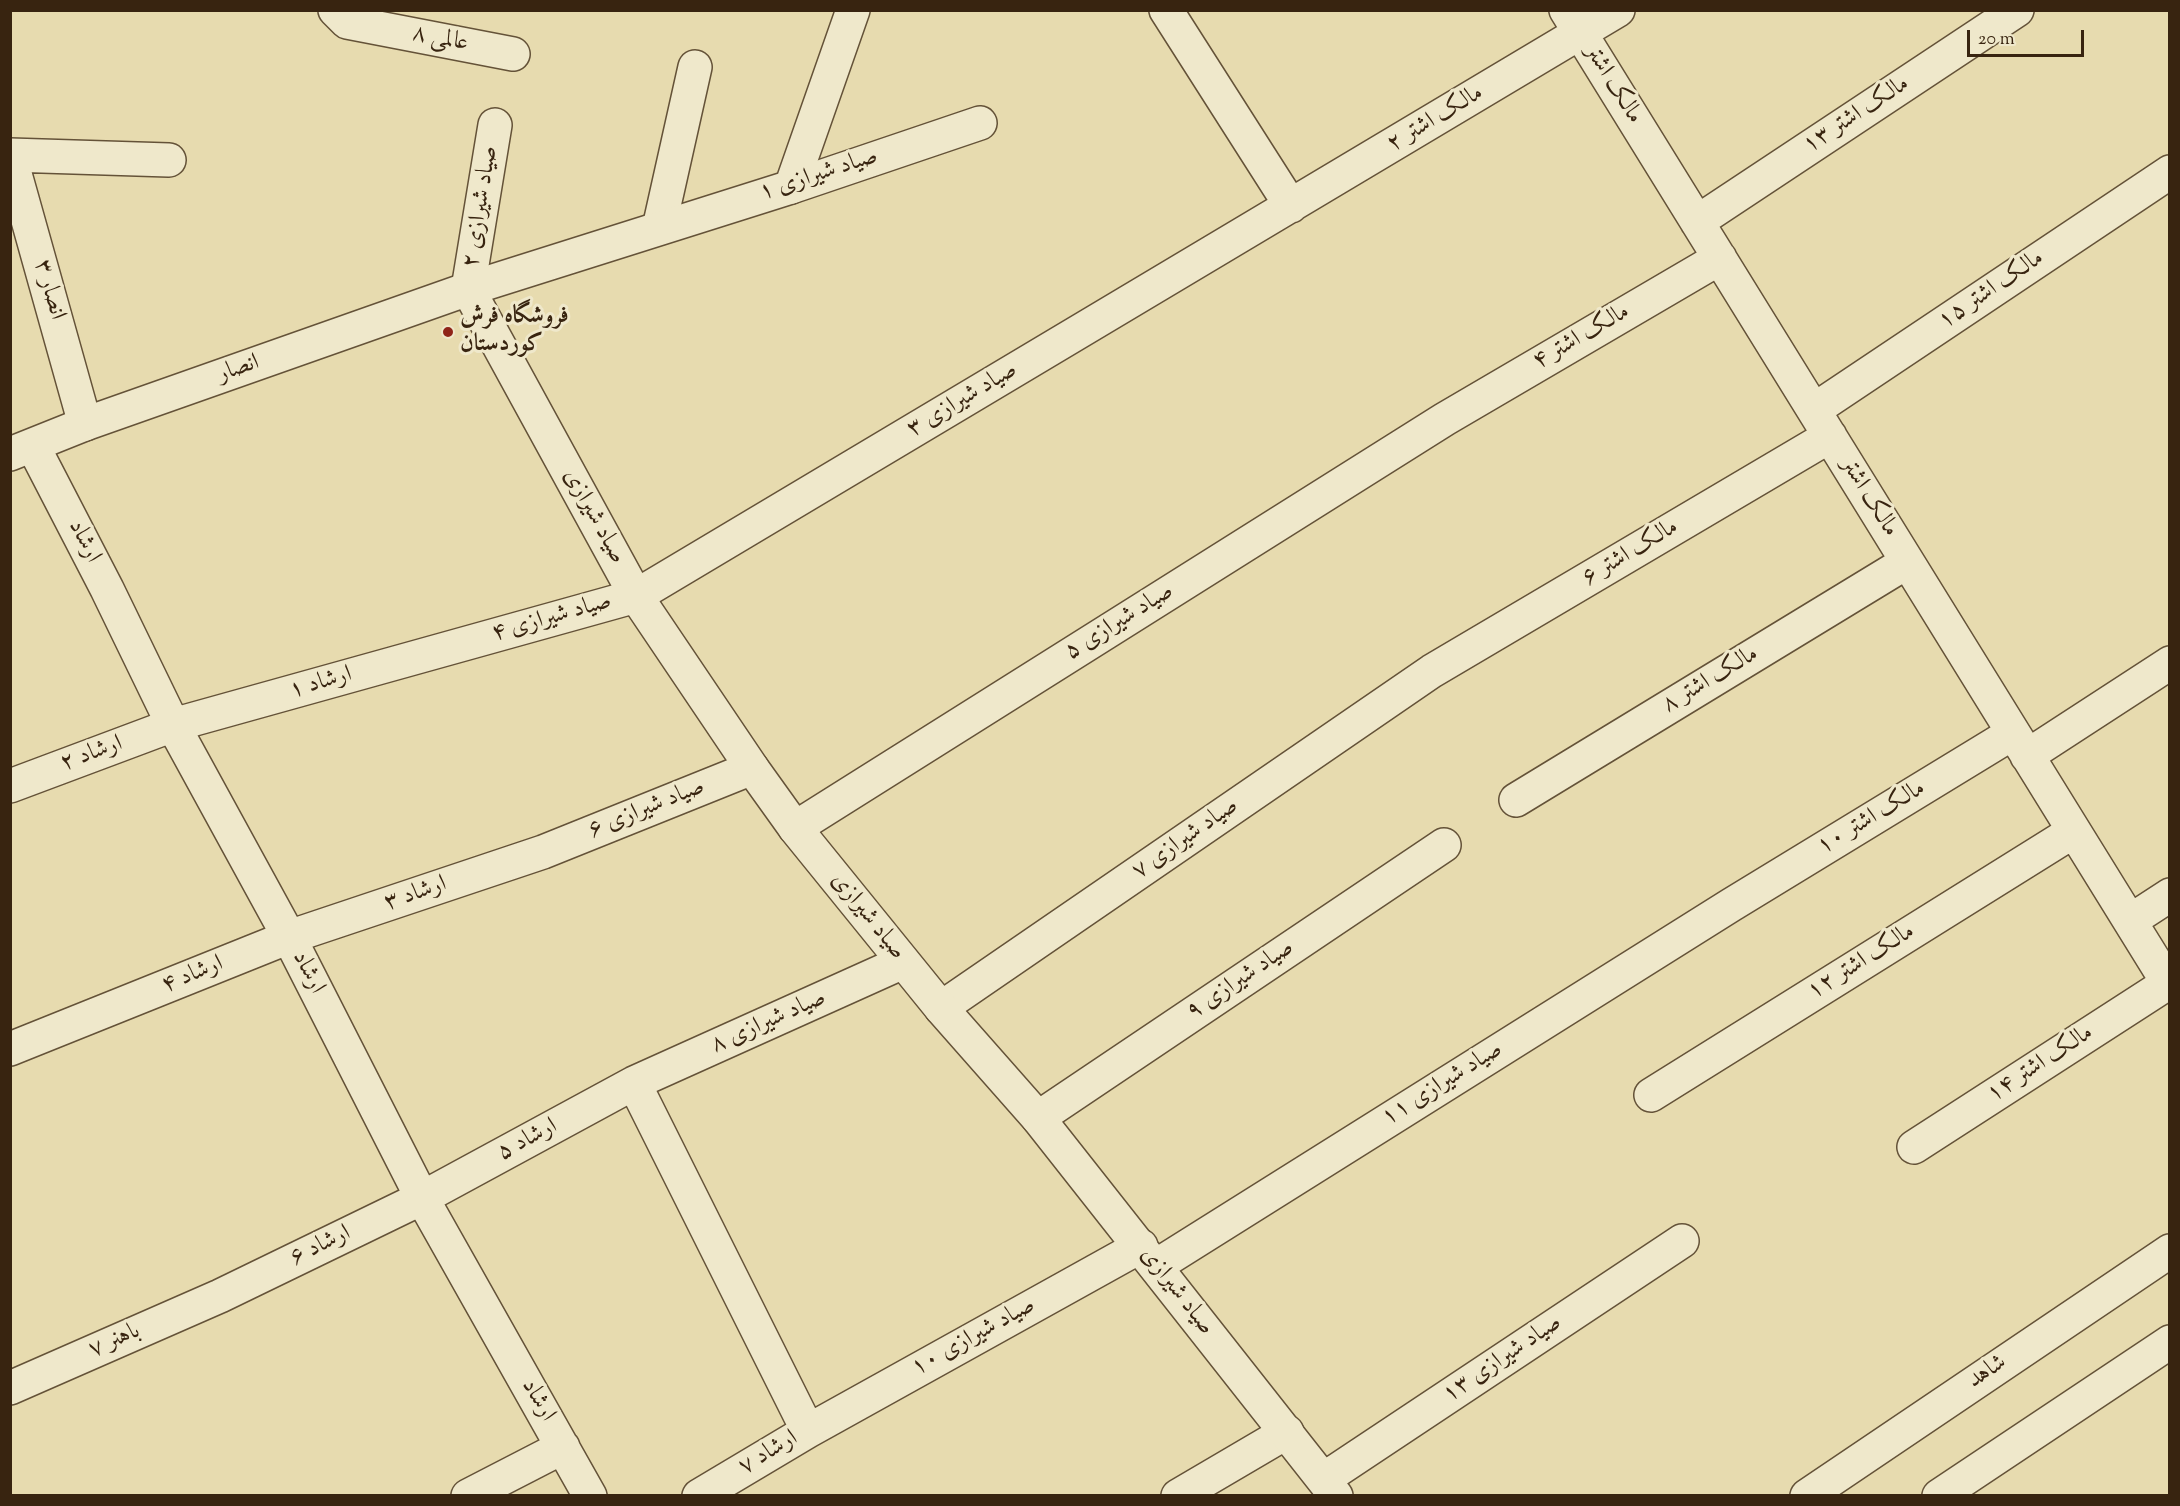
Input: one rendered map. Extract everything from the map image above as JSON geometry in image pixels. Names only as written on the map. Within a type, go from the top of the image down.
[{"type":"street","name":"عالمی ۸","points":[[335,10],[347,22],[513,54]]},
{"type":"street","points":[[790,186],[853,10]]},
{"type":"street","points":[[1166,10],[1291,206]]},
{"type":"street","name":"مالک اشتر ۲","points":[[1291,206],[1574,22],[1618,10]]},
{"type":"street","name":"مالک اشتر ۱۳","points":[[1697,222],[2017,10]]},
{"type":"street","name":"مالک اشتر","points":[[1574,22],[2169,984]]},
{"type":"street","points":[[659,228],[695,66]]},
{"type":"street","name":"صیاد شیرازی ۱","points":[[468,289],[980,123]]},
{"type":"street","name":"صیاد شیرازی ۲","points":[[468,289],[495,125]]},
{"type":"street","points":[[10,156],[170,160]]},
{"type":"street","name":"انصار ۳","points":[[10,156],[86,424]]},
{"type":"street","name":"مالک اشتر ۱۵","points":[[1822,423],[2169,172]]},
{"type":"street","name":"صیاد شیرازی ۳","points":[[636,596],[1291,206]]},
{"type":"street","name":"مالک اشتر ۴","points":[[1445,419],[1719,258]]},
{"type":"street","name":"انصار","points":[[22,450],[86,424],[468,289]]},
{"type":"street","name":"صیاد شیرازی","points":[[468,289],[636,596],[795,828],[941,1008],[1038,1118],[1330,1487]]},
{"type":"street","name":"صیاد شیرازی ۵","points":[[795,828],[1445,419]]},
{"type":"street","name":"مالک اشتر ۶","points":[[1432,671],[1822,423]]},
{"type":"street","name":"ارشاد","points":[[22,450],[107,590],[173,725],[289,937],[422,1198],[591,1496]]},
{"type":"street","name":"مالک اشتر ۸","points":[[1516,800],[1907,562]]},
{"type":"street","name":"صیاد شیرازی ۴","points":[[468,642],[636,596]]},
{"type":"street","name":"ارشاد ۱","points":[[173,725],[468,642]]},
{"type":"street","name":"مالک اشتر ۱۰","points":[[1731,904],[2169,663]]},
{"type":"street","name":"صیاد شیرازی ۷","points":[[941,1008],[1432,671]]},
{"type":"street","name":"ارشاد ۲","points":[[10,786],[173,725]]},
{"type":"street","name":"صیاد شیرازی ۶","points":[[543,852],[752,768]]},
{"type":"street","name":"مالک اشتر ۱۲","points":[[1651,1095],[2074,831]]},
{"type":"street","name":"صیاد شیرازی ۹","points":[[1038,1118],[1444,845]]},
{"type":"street","name":"ارشاد ۳","points":[[289,937],[543,852]]},
{"type":"street","points":[[2130,921],[2169,896]]},
{"type":"street","name":"صیاد شیرازی ۱۱","points":[[1148,1256],[1731,904]]},
{"type":"street","name":"ارشاد ۴","points":[[10,1049],[289,937]]},
{"type":"street","name":"صیاد شیرازی ۸","points":[[634,1083],[903,962]]},
{"type":"street","name":"مالک اشتر ۱۴","points":[[1914,1147],[2169,984]]},
{"type":"street","points":[[634,1083],[808,1431]]},
{"type":"street","name":"ارشاد ۵","points":[[422,1198],[634,1083]]},
{"type":"street","name":"ارشاد ۶","points":[[220,1296],[422,1198]]},
{"type":"street","name":"صیاد شیرازی ۱۳","points":[[1330,1487],[1682,1241]]},
{"type":"street","name":"شاهد","points":[[1807,1496],[2169,1251]]},
{"type":"street","name":"صیاد شیرازی ۱۰","points":[[808,1431],[1148,1256]]},
{"type":"street","name":"باهنر ۷","points":[[10,1388],[220,1296]]},
{"type":"street","points":[[1939,1496],[2169,1342]]},
{"type":"street","name":"ارشاد ۷","points":[[699,1496],[808,1431]]},
{"type":"street","points":[[1178,1496],[1287,1432]]},
{"type":"street","points":[[468,1496],[563,1447]]},
{"type":"place","name":"فروشگاه فرش کوردستان","points":[[448,332]]}]
